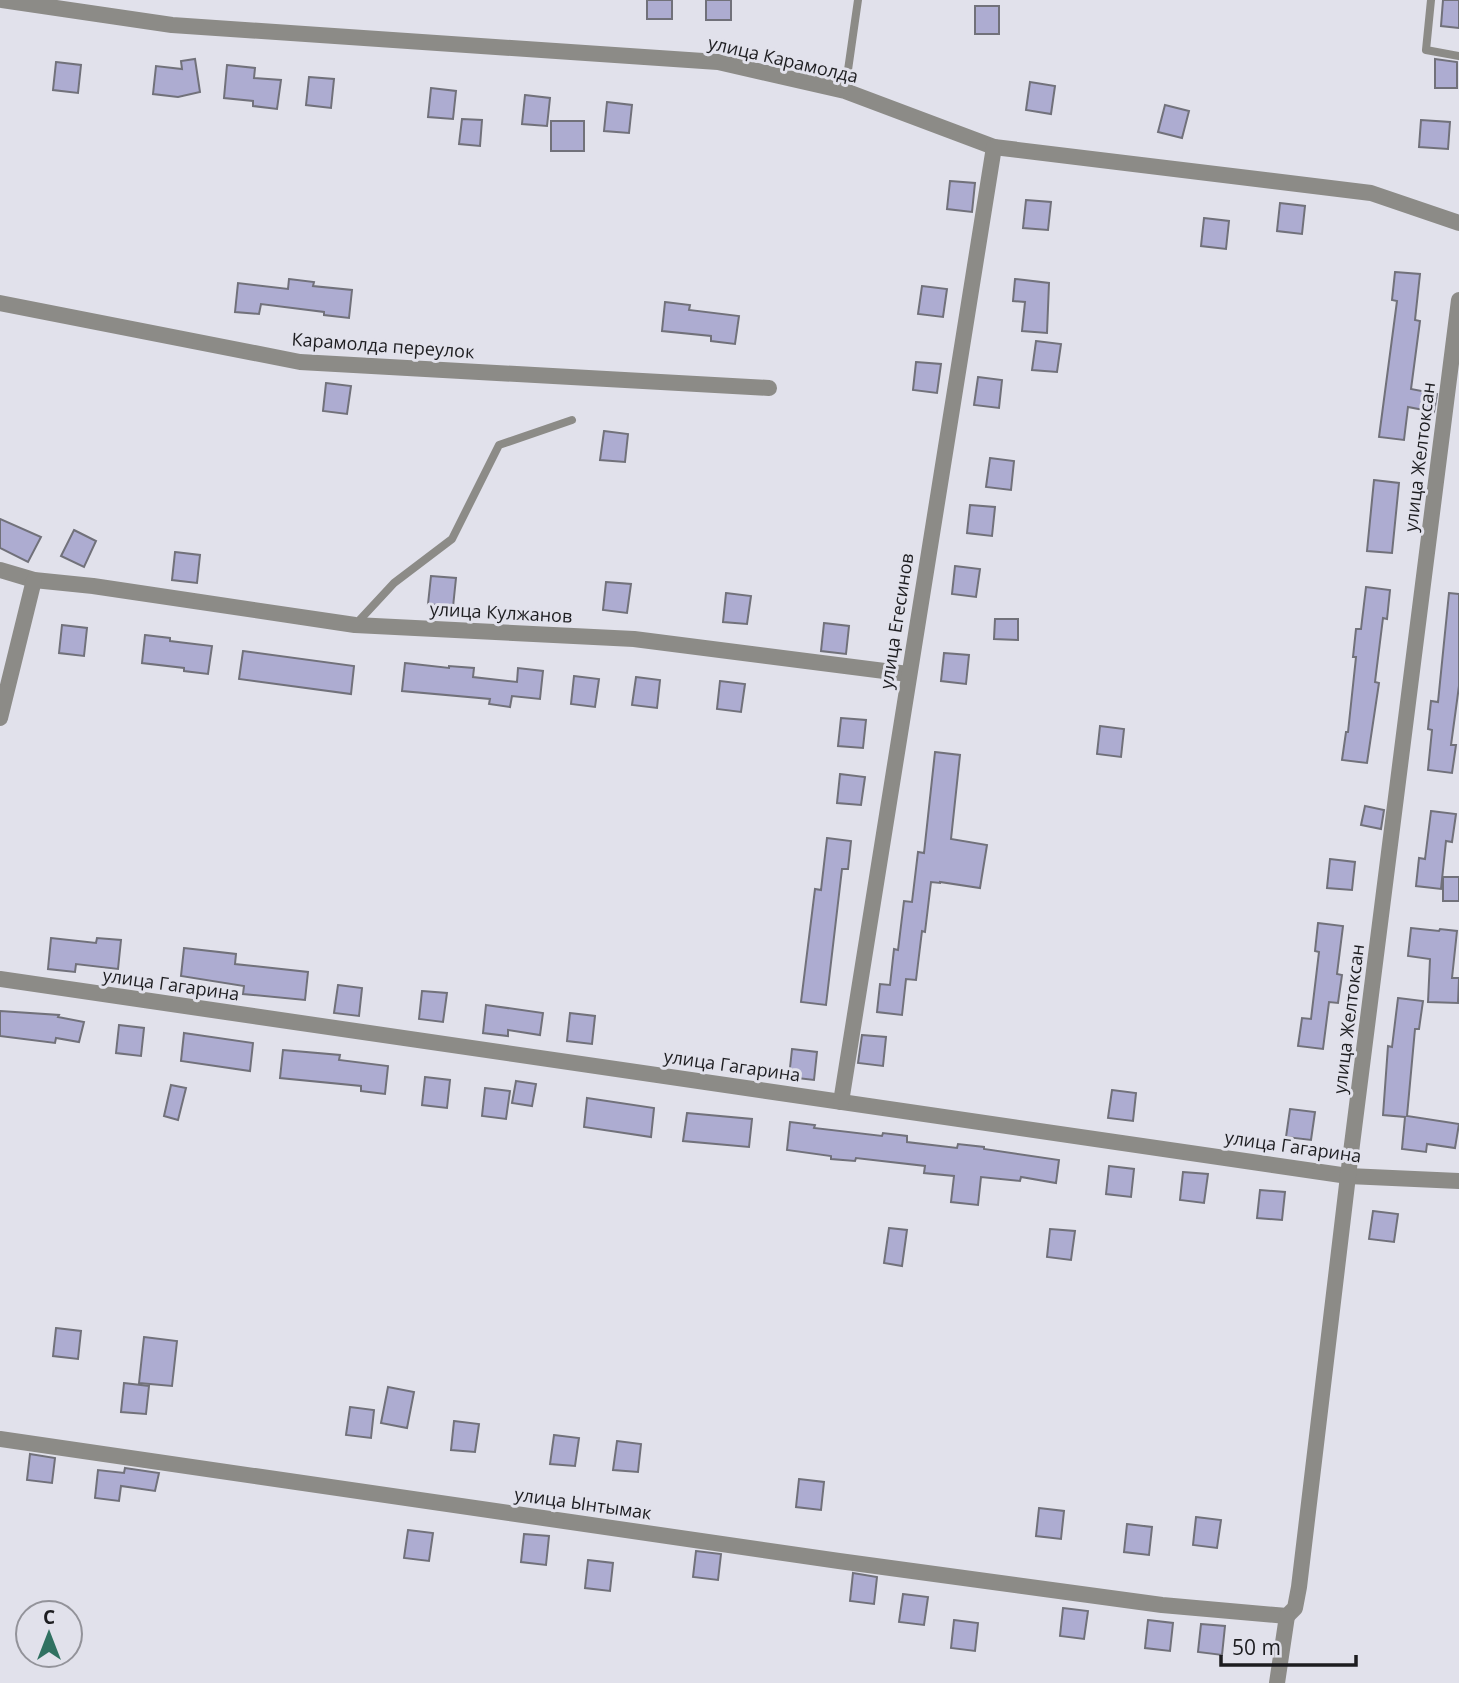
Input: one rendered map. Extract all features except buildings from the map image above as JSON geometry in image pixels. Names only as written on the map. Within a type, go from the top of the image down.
[{"type":"street","name":"улица Карамолда","points":[[2,0],[172,24],[718,62],[845,91],[994,147],[1371,193],[1459,223]]},
{"type":"street","name":"улица Егесинов","points":[[841,1102],[994,147]]},
{"type":"street","name":"улица Желтоксан","points":[[1277,1683],[1287,1616],[1295,1608],[1299,1587],[1459,300]]},
{"type":"street","name":"Карамолда переулок","points":[[0,303],[300,362],[769,388]]},
{"type":"street","name":"улица Кулжанов","points":[[0,570],[34,580],[93,586],[355,625],[634,639],[908,674]]},
{"type":"street","points":[[0,718],[34,580]]},
{"type":"street","name":"улица Гагарина","points":[[0,979],[1348,1176],[1459,1181]]},
{"type":"street","name":"улица Ынтымак","points":[[0,1439],[839,1561],[1162,1605],[1287,1616]]},
{"type":"lane","points":[[845,91],[858,0]]},
{"type":"lane","points":[[1431,0],[1426,50],[1459,56]]},
{"type":"lane","points":[[355,625],[394,583],[452,539],[499,444],[572,420]]}]
